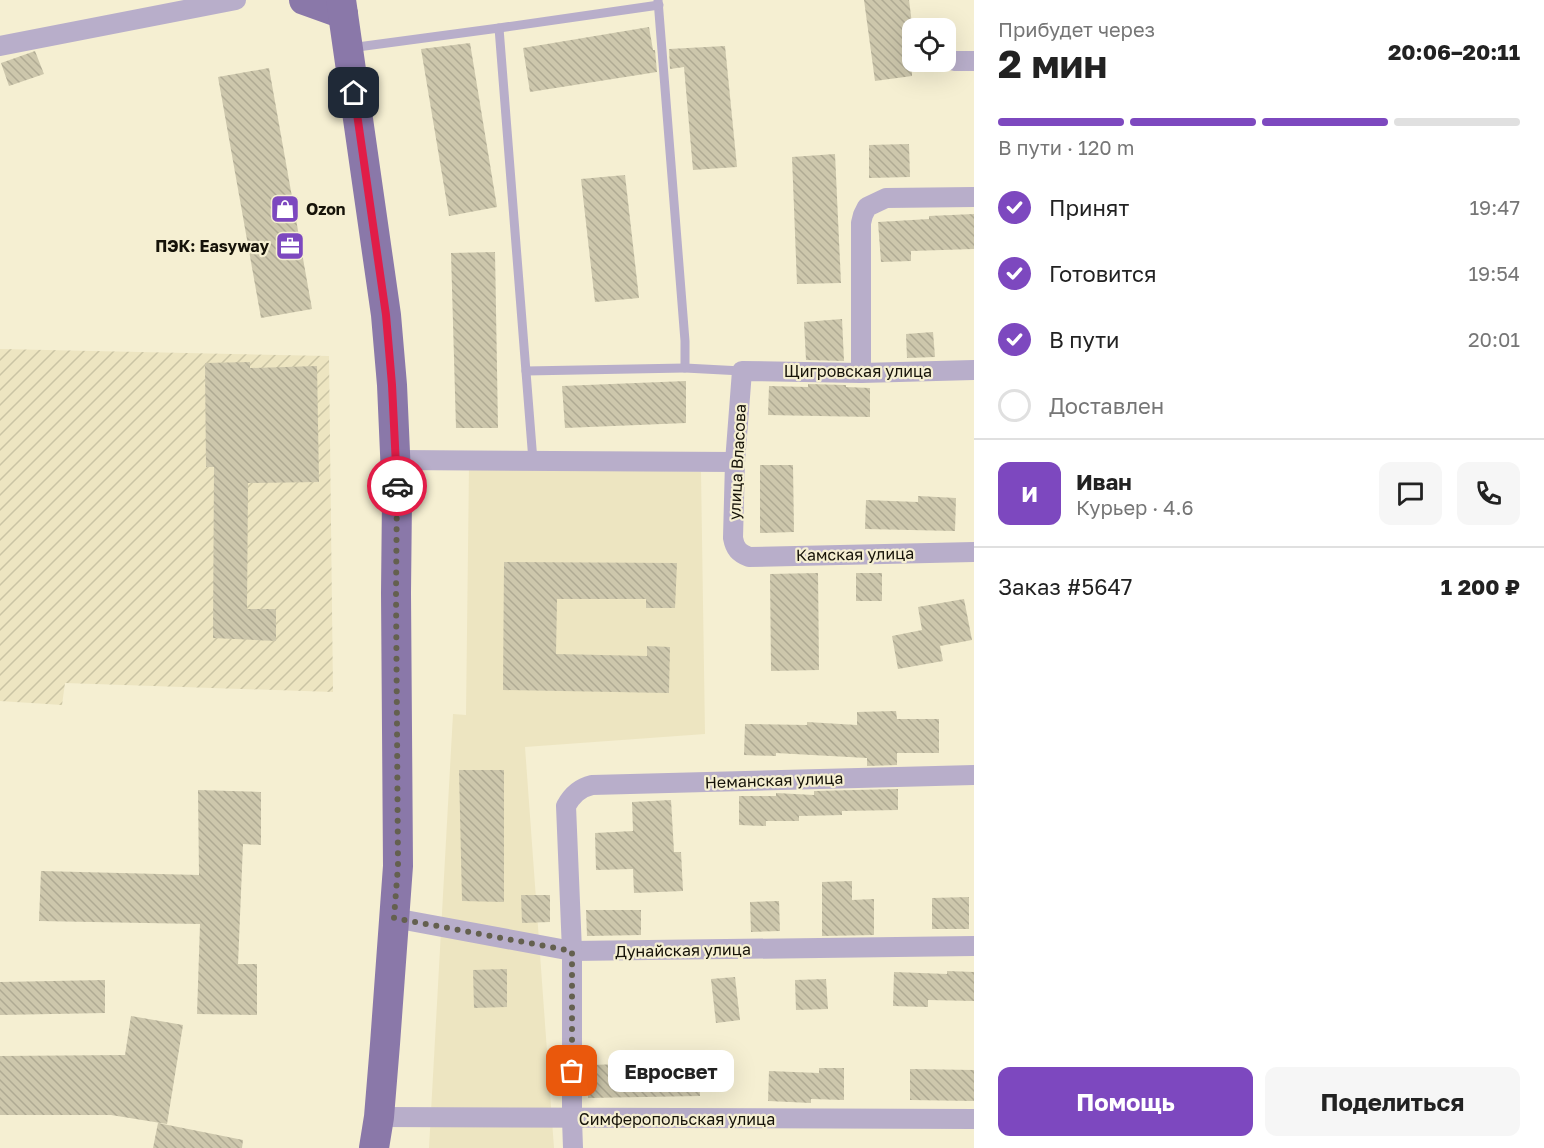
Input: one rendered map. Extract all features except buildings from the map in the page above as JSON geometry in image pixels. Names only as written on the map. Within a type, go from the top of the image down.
[{"type":"main road","points":[[304,0],[342,7],[386,315],[392,385],[397,498],[398,866],[379,1117],[374,1148]]},
{"type":"street","points":[[0,46],[236,0]]},
{"type":"street","points":[[861,373],[861,223],[867,207],[886,198],[974,197]]},
{"type":"street","name":"Щигровская улица","points":[[742,371],[861,373],[974,370]]},
{"type":"street","name":"улица Власова","points":[[738,551],[733,538],[735,462],[742,371]]},
{"type":"street","points":[[396,460],[735,462]]},
{"type":"street","name":"Камская улица","points":[[738,551],[749,557],[974,552]]},
{"type":"street","name":"Неманская улица","points":[[572,951],[566,806],[576,792],[583,787],[974,775]]},
{"type":"street","name":"Дунайская улица","points":[[394,918],[572,951],[974,946]]},
{"type":"street","points":[[572,951],[573,1148]]},
{"type":"street","name":"Симферопольская улица","points":[[379,1117],[974,1119]]},
{"type":"lane","points":[[348,49],[659,2],[686,368]]},
{"type":"lane","points":[[499,28],[533,461]]},
{"type":"lane","points":[[526,370],[686,368],[742,371]]},
{"type":"shaded area","points":[[0,349],[329,356],[333,692],[65,683],[62,705],[0,701]]},
{"type":"shaded area","points":[[469,466],[701,472],[705,734],[525,747],[554,1148],[429,1148],[453,714],[466,715]]},
{"type":"way so far","points":[[397,486],[398,866],[394,918],[572,951],[572,1071]]},
{"type":"place","name":"Ozon","points":[[285,209]]},
{"type":"place","name":"ПЭК: Easyway","points":[[290,246]]},
{"type":"place","name":"Евросвет","points":[[572,1071]]},
{"type":"route","points":[[354,93],[386,315],[397,486]]}]
